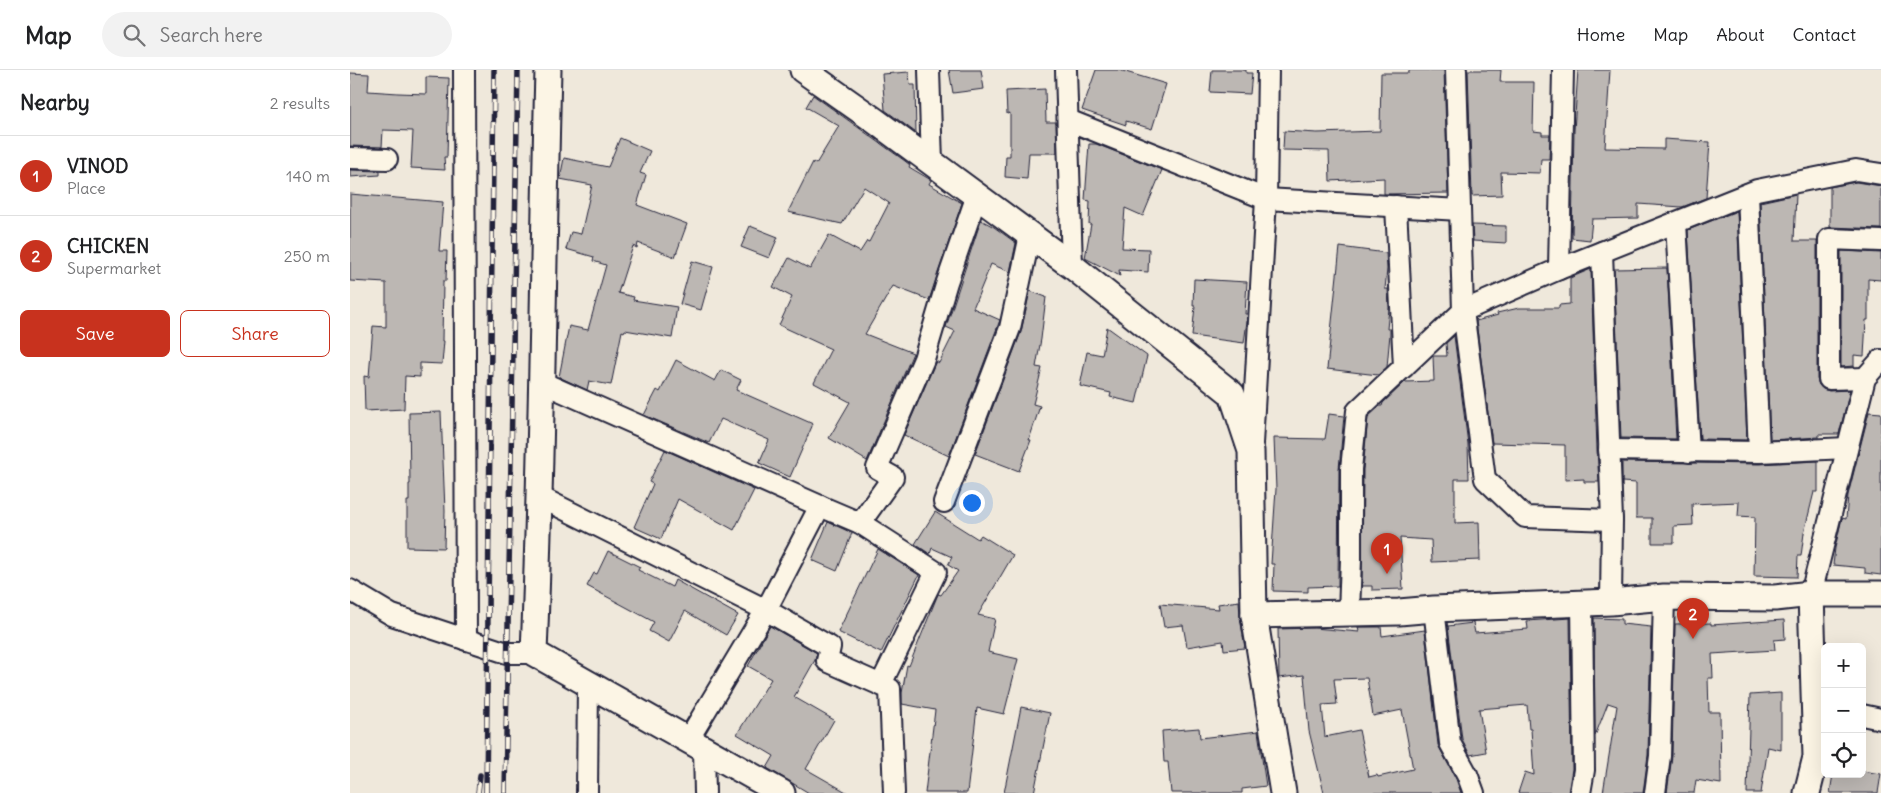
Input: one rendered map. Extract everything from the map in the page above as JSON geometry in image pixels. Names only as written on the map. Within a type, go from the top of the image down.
[{"type":"street","points":[[464,70],[466,640]]},
{"type":"street","points":[[534,653],[540,497],[548,70]]},
{"type":"street","points":[[802,70],[977,195],[1072,266],[1232,394],[1252,451]]},
{"type":"street","points":[[929,70],[932,163]]},
{"type":"street","points":[[1066,70],[1072,266]]},
{"type":"street","points":[[1268,70],[1266,200],[1252,451],[1254,615],[1283,793]]},
{"type":"street","points":[[1456,70],[1463,311],[1485,479],[1525,517],[1612,520]]},
{"type":"street","points":[[1559,270],[1563,70]]},
{"type":"street","points":[[1068,120],[1266,200],[1460,210]]},
{"type":"street","points":[[350,158],[387,159]]},
{"type":"street","points":[[1348,613],[1351,559],[1351,469],[1357,411],[1463,311],[1602,252],[1757,190],[1856,170],[1881,174]]},
{"type":"street","points":[[1748,194],[1759,452]]},
{"type":"street","points":[[860,524],[893,477],[878,468],[924,359],[947,282],[977,195]]},
{"type":"street","points":[[1396,206],[1404,366]]},
{"type":"street","points":[[1676,223],[1690,452]]},
{"type":"street","points":[[944,502],[1010,328],[1030,235]]},
{"type":"street","points":[[1865,378],[1829,379],[1829,239],[1881,241]]},
{"type":"street","points":[[1602,252],[1612,520],[1611,602]]},
{"type":"street","points":[[1807,793],[1816,757],[1819,707],[1811,594],[1865,378],[1881,360]]},
{"type":"street","points":[[541,382],[860,524],[936,572],[881,684]]},
{"type":"street","points":[[1609,450],[1759,452],[1847,448]]},
{"type":"street","points":[[540,497],[766,610],[830,647],[827,661],[890,689],[894,793]]},
{"type":"street","points":[[705,793],[696,745],[820,506]]},
{"type":"street","points":[[350,590],[392,615],[507,653],[534,653],[782,793]]},
{"type":"street","points":[[1254,615],[1399,612],[1611,602],[1664,597],[1776,598],[1811,594],[1881,594]]},
{"type":"street","points":[[1655,793],[1660,756],[1664,597]]},
{"type":"street","points":[[1580,793],[1584,770],[1582,602]]},
{"type":"street","points":[[1434,609],[1450,743],[1467,774],[1474,793]]},
{"type":"street","points":[[587,793],[588,683]]},
{"type":"street","points":[[1866,716],[1881,719]]},
{"type":"building","points":[[949,70],[981,70],[984,89],[953,93]]},
{"type":"building","points":[[1096,70],[1119,70],[1166,84],[1152,129],[1126,121],[1126,125],[1082,110]]},
{"type":"building","points":[[1212,70],[1246,70],[1246,73],[1252,73],[1250,94],[1210,92]]},
{"type":"building","points":[[1409,70],[1444,70],[1448,193],[1384,194],[1384,178],[1330,181],[1329,151],[1283,150],[1284,131],[1317,133],[1380,131],[1381,73],[1409,73]]},
{"type":"building","points":[[1468,70],[1501,70],[1500,82],[1534,82],[1533,131],[1542,132],[1542,135],[1550,135],[1549,159],[1541,159],[1540,173],[1501,172],[1502,195],[1472,196]]},
{"type":"building","points":[[1578,70],[1610,70],[1605,148],[1664,149],[1664,139],[1710,142],[1706,198],[1682,207],[1638,204],[1638,218],[1592,219],[1590,240],[1572,238],[1574,131]]},
{"type":"building","points":[[909,72],[910,85],[915,85],[916,133],[885,110],[882,74]]},
{"type":"building","points":[[350,73],[369,74],[368,91],[398,93],[426,94],[426,77],[449,78],[447,157],[444,157],[445,170],[411,168],[413,131],[383,130],[382,147],[350,146]]},
{"type":"building","points":[[1045,89],[1046,122],[1056,122],[1057,153],[1029,153],[1027,179],[1005,177],[1006,156],[1010,156],[1010,113],[1007,114],[1006,91]]},
{"type":"building","points":[[813,95],[905,161],[910,165],[909,167],[931,180],[929,184],[962,203],[929,300],[893,286],[865,334],[913,353],[867,461],[829,438],[850,402],[814,383],[831,349],[779,325],[792,297],[773,287],[789,258],[810,269],[829,235],[860,252],[867,241],[869,242],[889,203],[864,187],[842,224],[788,212],[813,162],[816,164],[839,126],[806,107]]},
{"type":"building","points":[[620,138],[650,151],[640,173],[646,175],[637,205],[687,224],[675,257],[638,243],[637,248],[633,246],[618,293],[634,297],[633,300],[677,307],[672,338],[622,331],[611,385],[589,381],[587,390],[559,377],[569,326],[588,330],[606,265],[593,261],[594,257],[566,249],[571,232],[581,234],[592,185],[560,179],[564,158],[608,167]]},
{"type":"building","points":[[1089,144],[1096,144],[1162,170],[1143,216],[1125,208],[1122,248],[1149,249],[1148,272],[1119,270],[1120,276],[1085,258],[1091,224],[1089,224],[1090,201],[1085,200]]},
{"type":"building","points":[[350,170],[380,171],[380,175],[350,177]]},
{"type":"building","points":[[1856,182],[1881,186],[1881,229],[1830,227],[1830,187]]},
{"type":"building","points":[[350,194],[443,202],[439,251],[447,251],[446,281],[443,281],[442,341],[444,341],[442,364],[420,363],[420,377],[405,376],[404,409],[365,411],[364,376],[369,377],[373,326],[386,327],[386,283],[350,281]]},
{"type":"building","points":[[1796,194],[1794,241],[1817,241],[1817,379],[1823,389],[1829,391],[1850,390],[1839,434],[1819,434],[1819,437],[1770,440],[1760,202]]},
{"type":"building","points":[[1737,211],[1747,440],[1700,439],[1688,230]]},
{"type":"building","points":[[981,220],[1016,243],[1010,272],[991,264],[973,308],[1000,320],[949,456],[904,435],[936,361],[939,363],[955,331],[946,327]]},
{"type":"building","points":[[1472,225],[1506,226],[1506,243],[1473,241]]},
{"type":"building","points":[[750,226],[778,237],[769,258],[741,247]]},
{"type":"building","points":[[1340,247],[1386,253],[1385,289],[1388,289],[1387,329],[1390,329],[1390,334],[1387,367],[1378,375],[1327,369]]},
{"type":"building","points":[[1841,251],[1881,253],[1881,280],[1868,279],[1868,320],[1866,320],[1864,356],[1854,355],[1854,366],[1841,367]]},
{"type":"building","points":[[692,261],[713,267],[701,310],[680,304]]},
{"type":"building","points":[[1667,268],[1676,439],[1621,438],[1614,269]]},
{"type":"building","points":[[1591,269],[1599,482],[1584,482],[1584,479],[1565,480],[1565,445],[1492,443],[1476,321],[1498,315],[1497,313],[1519,308],[1559,308],[1559,305],[1570,304],[1570,278]]},
{"type":"building","points":[[1194,279],[1247,282],[1245,314],[1248,314],[1244,343],[1192,336],[1195,306],[1193,306]]},
{"type":"building","points":[[1030,291],[1046,297],[1036,367],[1042,368],[1033,404],[1040,406],[1029,440],[1031,440],[1019,471],[975,454],[1021,332]]},
{"type":"building","points":[[1107,327],[1147,356],[1136,403],[1110,397],[1111,393],[1080,386],[1087,352],[1102,355]]},
{"type":"building","points":[[1454,336],[1468,444],[1469,479],[1455,479],[1455,523],[1479,522],[1480,560],[1432,562],[1431,540],[1400,538],[1403,589],[1372,590],[1372,586],[1362,586],[1363,470],[1368,417],[1382,406],[1405,382],[1434,381],[1433,356],[1447,356],[1446,343]]},
{"type":"building","points":[[676,360],[715,381],[721,370],[741,380],[736,390],[813,424],[790,477],[759,463],[769,440],[721,419],[709,443],[644,415],[657,390],[660,392]]},
{"type":"building","points":[[441,412],[445,511],[444,548],[407,547],[407,501],[409,501],[410,484],[409,413]]},
{"type":"building","points":[[1869,412],[1881,413],[1881,575],[1865,573],[1865,568],[1833,565],[1842,518],[1846,519],[1848,495]]},
{"type":"building","points":[[1329,414],[1344,416],[1339,469],[1338,586],[1308,587],[1308,592],[1273,591],[1274,564],[1271,564],[1276,489],[1274,438],[1325,439]]},
{"type":"building","points":[[665,450],[754,490],[734,530],[678,499],[661,539],[634,527],[653,484],[649,482]]},
{"type":"building","points":[[1818,461],[1818,492],[1814,492],[1804,533],[1801,556],[1798,556],[1797,577],[1754,576],[1755,517],[1738,516],[1739,502],[1692,504],[1693,525],[1674,526],[1674,543],[1652,543],[1652,518],[1636,518],[1636,483],[1622,482],[1622,462],[1759,464]]},
{"type":"building","points":[[935,512],[978,539],[981,535],[1013,555],[978,615],[995,619],[988,652],[1018,659],[1004,714],[977,708],[967,793],[925,793],[935,710],[902,704],[907,665],[909,666],[938,594],[941,595],[958,571],[948,565],[952,557],[932,548],[930,554],[915,544]]},
{"type":"building","points":[[828,522],[852,533],[837,571],[812,560]]},
{"type":"building","points":[[878,549],[919,575],[881,653],[838,632]]},
{"type":"building","points":[[608,551],[640,567],[638,570],[672,587],[675,580],[738,615],[726,635],[685,611],[669,642],[649,631],[654,622],[587,586],[594,573],[597,574]]},
{"type":"building","points":[[1239,601],[1245,648],[1224,650],[1223,641],[1187,647],[1183,625],[1164,627],[1160,604],[1219,609],[1218,604]]},
{"type":"building","points":[[1570,618],[1572,769],[1568,793],[1518,793],[1525,772],[1534,775],[1531,729],[1529,729],[1527,705],[1479,709],[1486,752],[1470,755],[1462,739],[1448,626],[1473,623],[1475,633],[1528,629],[1527,621]]},
{"type":"building","points":[[1594,618],[1622,619],[1622,624],[1651,627],[1648,755],[1643,793],[1603,793],[1617,706],[1608,703],[1595,736]]},
{"type":"building","points":[[1784,620],[1785,639],[1774,640],[1775,650],[1712,654],[1713,678],[1708,678],[1709,712],[1720,712],[1721,784],[1696,780],[1694,793],[1667,793],[1672,756],[1675,624],[1711,623],[1711,625]]},
{"type":"building","points":[[770,626],[817,653],[794,697],[834,720],[806,769],[848,793],[809,793],[767,768],[774,756],[737,734],[771,679],[748,666]]},
{"type":"building","points":[[1358,627],[1381,627],[1382,636],[1425,630],[1438,745],[1456,779],[1461,793],[1324,793],[1309,731],[1304,675],[1279,678],[1278,629],[1314,628],[1359,632]],"holes":[[[1367,678],[1373,716],[1402,710],[1413,769],[1378,777],[1377,775],[1369,777],[1359,730],[1325,737],[1322,705],[1337,704],[1334,679]]]},
{"type":"building","points":[[1781,693],[1781,750],[1768,747],[1761,793],[1747,793],[1750,695]]},
{"type":"building","points":[[1021,707],[1050,713],[1034,793],[1004,793]]},
{"type":"building","points":[[1199,728],[1200,738],[1258,731],[1266,786],[1242,789],[1242,793],[1171,793],[1168,762],[1164,762],[1162,731]]},
{"type":"building","points":[[1866,772],[1881,774],[1878,793],[1830,793],[1832,778],[1866,778]]},
{"type":"railway","points":[[486,793],[494,70]]},
{"type":"railway","points":[[505,793],[518,70]]},
{"type":"railway","points":[[478,793],[480,775]]},
{"type":"place","name":"VINOD","points":[[1387,574]]},
{"type":"place","name":"CHICKEN","points":[[1693,639]]}]
